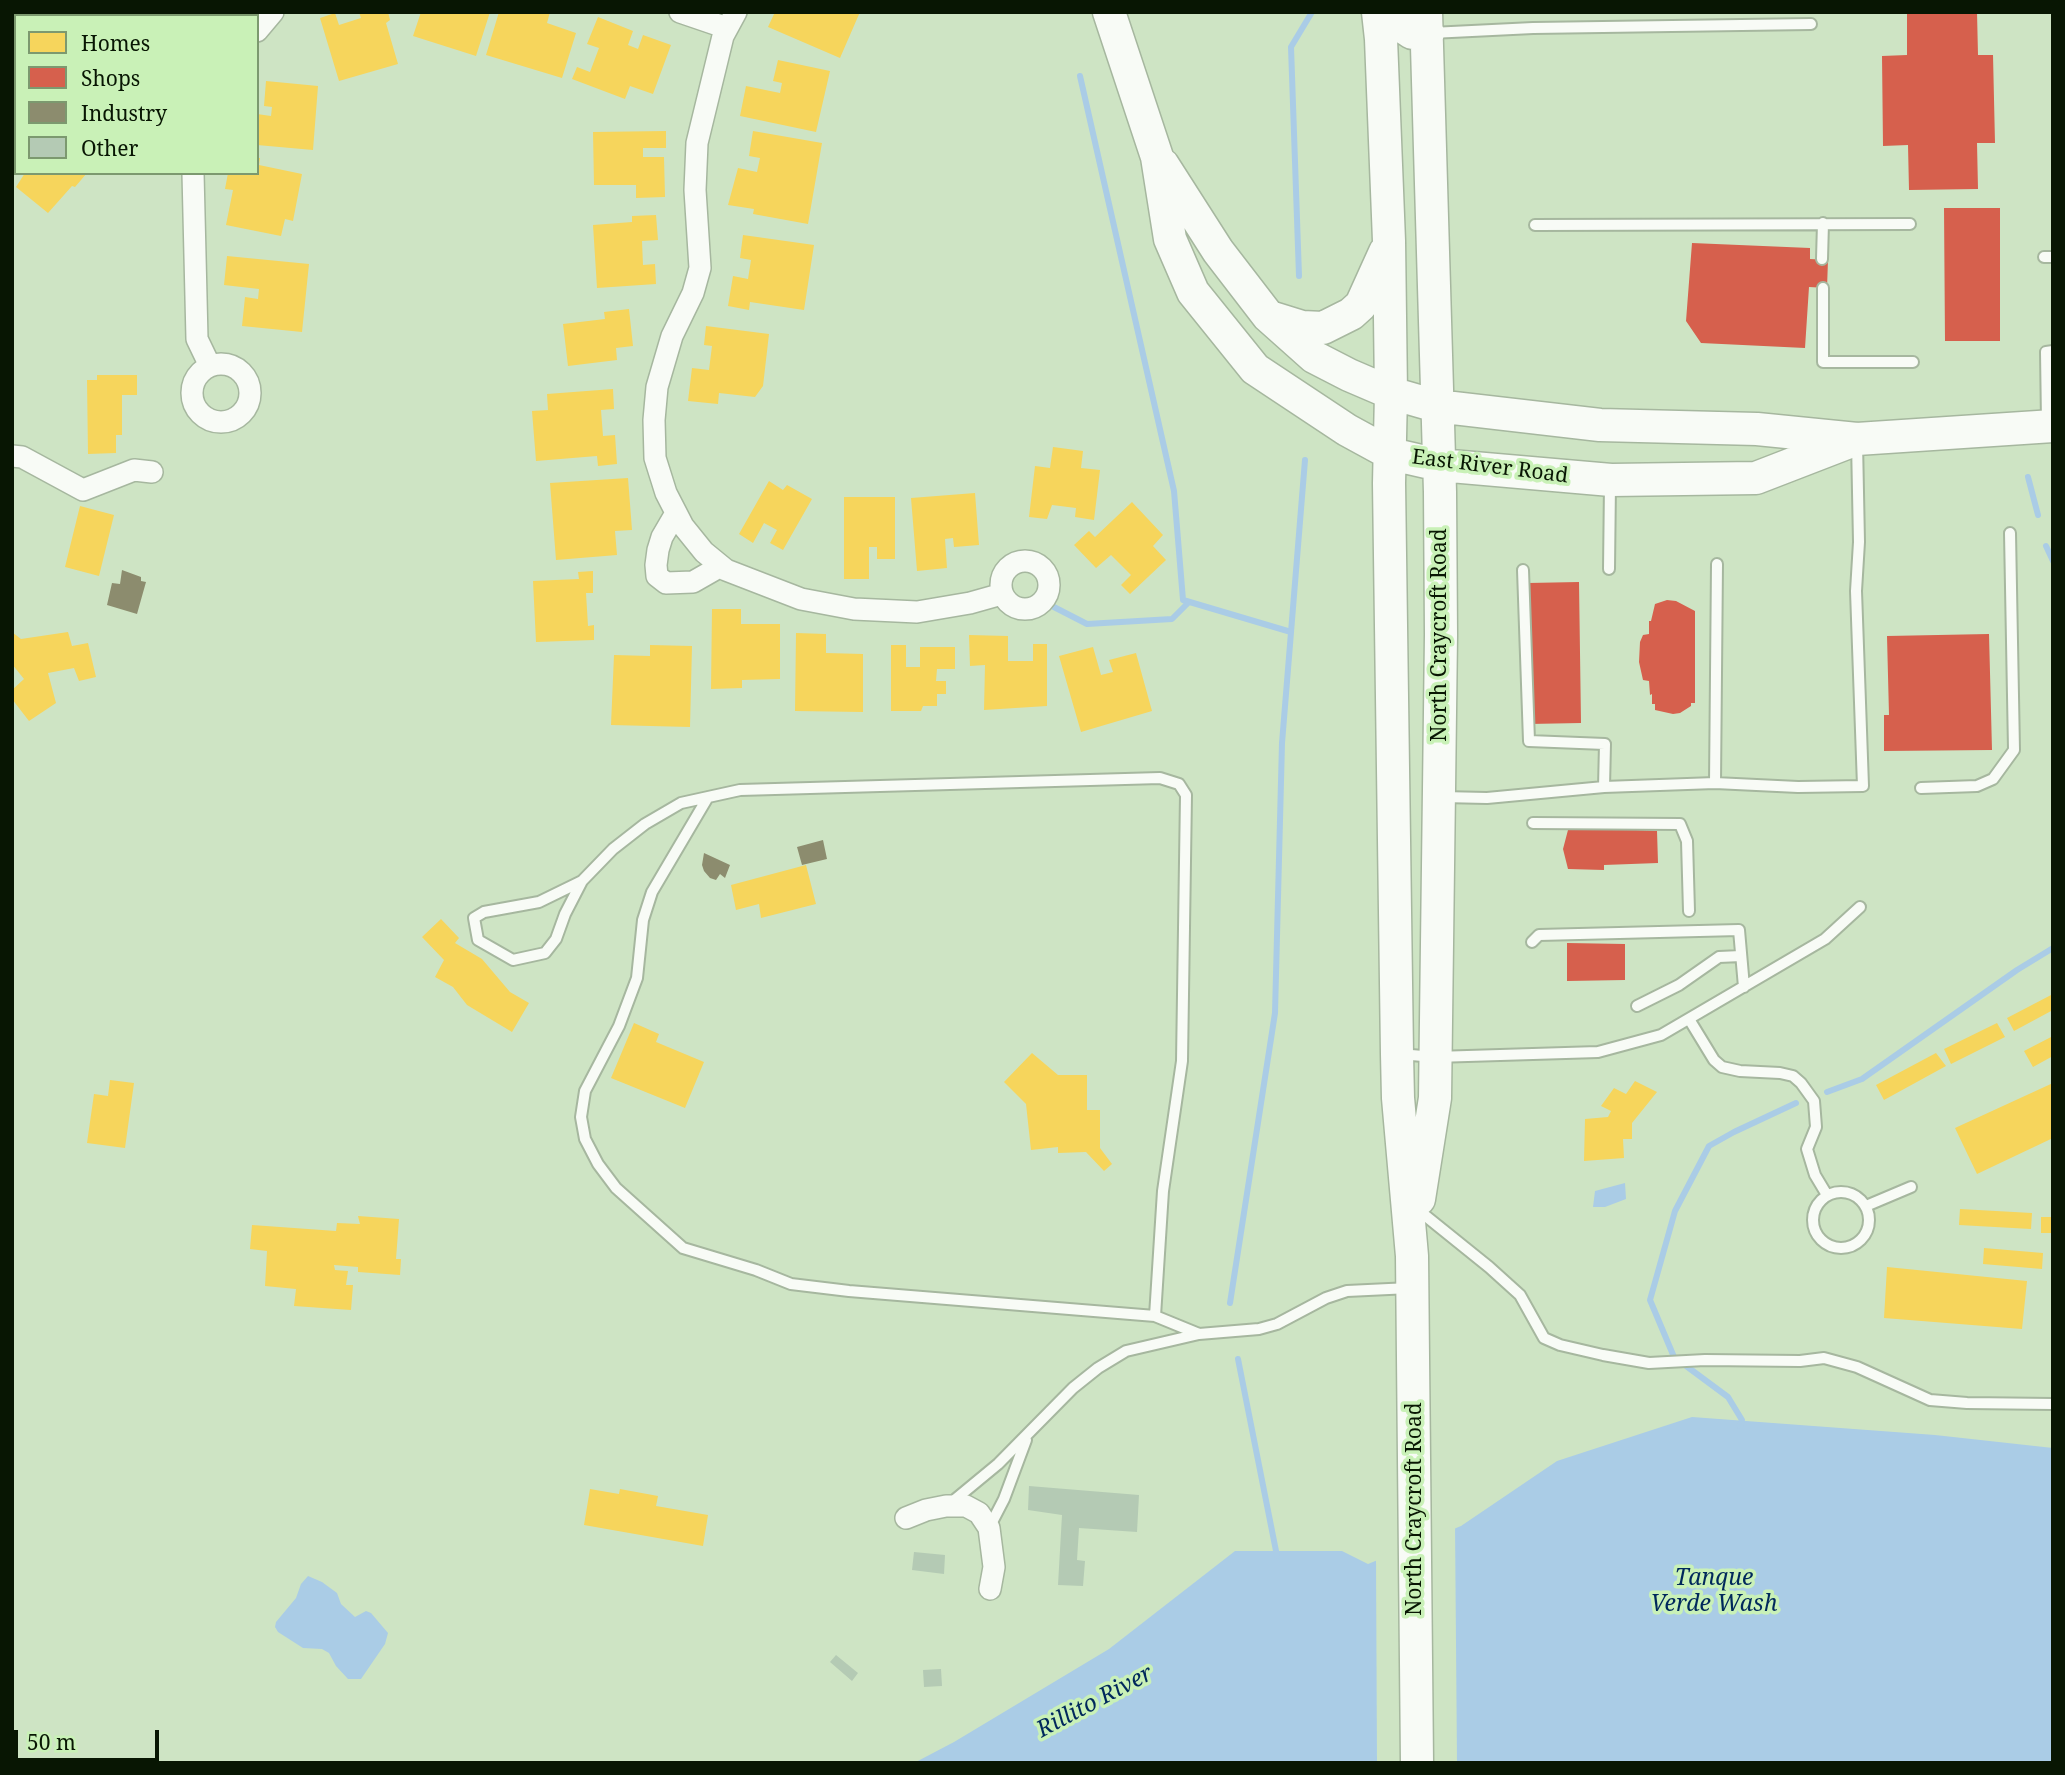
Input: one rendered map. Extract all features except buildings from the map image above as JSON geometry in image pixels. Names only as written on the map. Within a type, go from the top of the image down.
[{"type":"main road","name":"East River Road","points":[[1109,12],[1157,156],[1170,239],[1193,292],[1255,369],[1347,430],[1391,454],[1439,465],[1611,480],[1756,478],[1857,439]]},
{"type":"main road","name":"North Craycroft Road","points":[[1378,12],[1390,241],[1392,844],[1398,1098],[1413,1288],[1417,1763]]},
{"type":"main road","points":[[1400,12],[1406,29],[1412,33],[1427,23]]},
{"type":"main road","name":"North Craycroft Road","points":[[1412,1256],[1434,1098],[1440,797],[1439,465],[1427,23]]},
{"type":"main road","name":"East River Road","points":[[1157,156],[1218,251],[1268,316],[1314,357],[1391,393],[1436,406],[1600,425],[1757,429],[1857,439],[2050,426]]},
{"type":"main road","points":[[1268,316],[1302,327],[1323,328],[1352,314],[1361,305],[1390,241]]},
{"type":"street","points":[[259,29],[274,12]]},
{"type":"street","points":[[680,12],[732,20],[723,36],[697,143],[695,190],[700,268],[693,293],[672,337],[657,387],[655,458],[666,494],[683,526],[704,552],[726,570],[801,599],[854,609],[917,612],[970,603],[1002,594]]},
{"type":"street","points":[[193,175],[197,339],[210,366]]},
{"type":"street","points":[[12,456],[22,457],[83,490],[134,470],[152,472]]},
{"type":"street","points":[[676,513],[658,550],[657,576],[666,583],[693,582],[721,566]]},
{"type":"street","points":[[906,1518],[946,1506],[966,1506],[979,1513],[989,1528],[994,1567],[990,1589]]},
{"type":"lane","points":[[1427,23],[1533,28],[1811,24]]},
{"type":"lane","points":[[1822,259],[1823,223]]},
{"type":"lane","points":[[1535,225],[1910,225]]},
{"type":"lane","points":[[1822,288],[1822,362],[1913,362]]},
{"type":"lane","points":[[2050,426],[2046,352],[2053,351]]},
{"type":"lane","points":[[1440,797],[1486,798],[1604,787],[1715,783],[1798,787],[1863,786],[1856,591],[1859,542],[1857,439]]},
{"type":"lane","points":[[1609,569],[1611,480]]},
{"type":"lane","points":[[1921,788],[1977,786],[1993,779],[2014,750],[2010,533]]},
{"type":"lane","points":[[1715,783],[1717,564]]},
{"type":"lane","points":[[1523,570],[1529,741],[1605,744],[1604,787]]},
{"type":"lane","points":[[582,881],[540,902],[484,912],[474,918],[478,940],[513,960],[545,953],[556,939],[582,881],[613,849],[645,824],[681,803],[740,790],[1160,778],[1179,784],[1186,795],[1182,1061],[1163,1191],[1155,1317]]},
{"type":"lane","points":[[708,797],[652,892],[643,920],[637,978],[619,1026],[585,1091],[581,1117],[585,1139],[598,1164],[616,1188],[683,1248],[756,1270],[791,1284],[1155,1317],[1199,1334]]},
{"type":"lane","points":[[1533,823],[1680,824],[1687,841],[1689,911]]},
{"type":"lane","points":[[1396,1054],[1435,1057],[1598,1052],[1661,1035],[1825,939],[1860,907]]},
{"type":"lane","points":[[1532,942],[1539,934],[1739,930],[1744,987]]},
{"type":"lane","points":[[1637,1006],[1679,985],[1719,957],[1741,956]]},
{"type":"lane","points":[[1689,1019],[1714,1060],[1722,1067],[1740,1072],[1780,1073],[1793,1076],[1801,1083],[1814,1101],[1816,1128],[1807,1149],[1815,1175],[1827,1195]]},
{"type":"lane","points":[[1866,1206],[1910,1187]]},
{"type":"lane","points":[[1835,1192],[1853,1194],[1866,1206],[1869,1224],[1861,1240],[1853,1246],[1833,1248],[1818,1237],[1813,1228],[1815,1209],[1827,1195],[1835,1192]]},
{"type":"lane","points":[[1418,1209],[1520,1295],[1544,1338],[1560,1345],[1649,1363],[1705,1360],[1800,1361],[1824,1358],[1857,1367],[1930,1400],[2053,1404]]},
{"type":"lane","points":[[946,1506],[965,1494],[1073,1388],[1126,1351],[1199,1334],[1259,1329],[1277,1324],[1326,1298],[1347,1291],[1413,1288]]},
{"type":"lane","points":[[989,1528],[1004,1499],[1028,1434]]},
{"type":"water","points":[[1625,1183],[1626,1199],[1605,1207],[1593,1207],[1595,1191]]},
{"type":"water","name":"Tanque Verde Wash","points":[[1692,1417],[1935,1435],[2053,1448],[2053,1763],[914,1763],[1109,1649],[1235,1551],[1342,1551],[1368,1564],[1461,1526],[1557,1461]]},
{"type":"water","points":[[308,1576],[337,1593],[341,1604],[355,1617],[366,1611],[371,1613],[388,1633],[385,1644],[361,1679],[348,1679],[329,1653],[322,1649],[303,1648],[278,1632],[275,1627]]},
{"type":"pier","points":[[1455,1524],[1457,1763],[1377,1763],[1376,1557]]},
{"type":"waterway","points":[[1299,276],[1291,47],[1312,12]]},
{"type":"waterway","points":[[1080,76],[1174,491],[1183,600],[1291,632]]},
{"type":"waterway","points":[[1230,1303],[1275,1013],[1282,743],[1305,460]]},
{"type":"waterway","points":[[2028,477],[2038,515]]},
{"type":"waterway","points":[[2046,546],[2053,561]]},
{"type":"waterway","points":[[1050,605],[1087,624],[1172,619],[1189,602]]},
{"type":"waterway","points":[[1827,1092],[1862,1079],[2017,970],[2053,948]]},
{"type":"waterway","points":[[1740,1426],[1742,1420],[1728,1397],[1674,1357],[1650,1300],[1675,1211],[1709,1146],[1796,1103]]},
{"type":"waterway","points":[[1238,1359],[1277,1556]]},
{"type":"water label","name":"Rillito River","points":[[1095,1702]]}]
